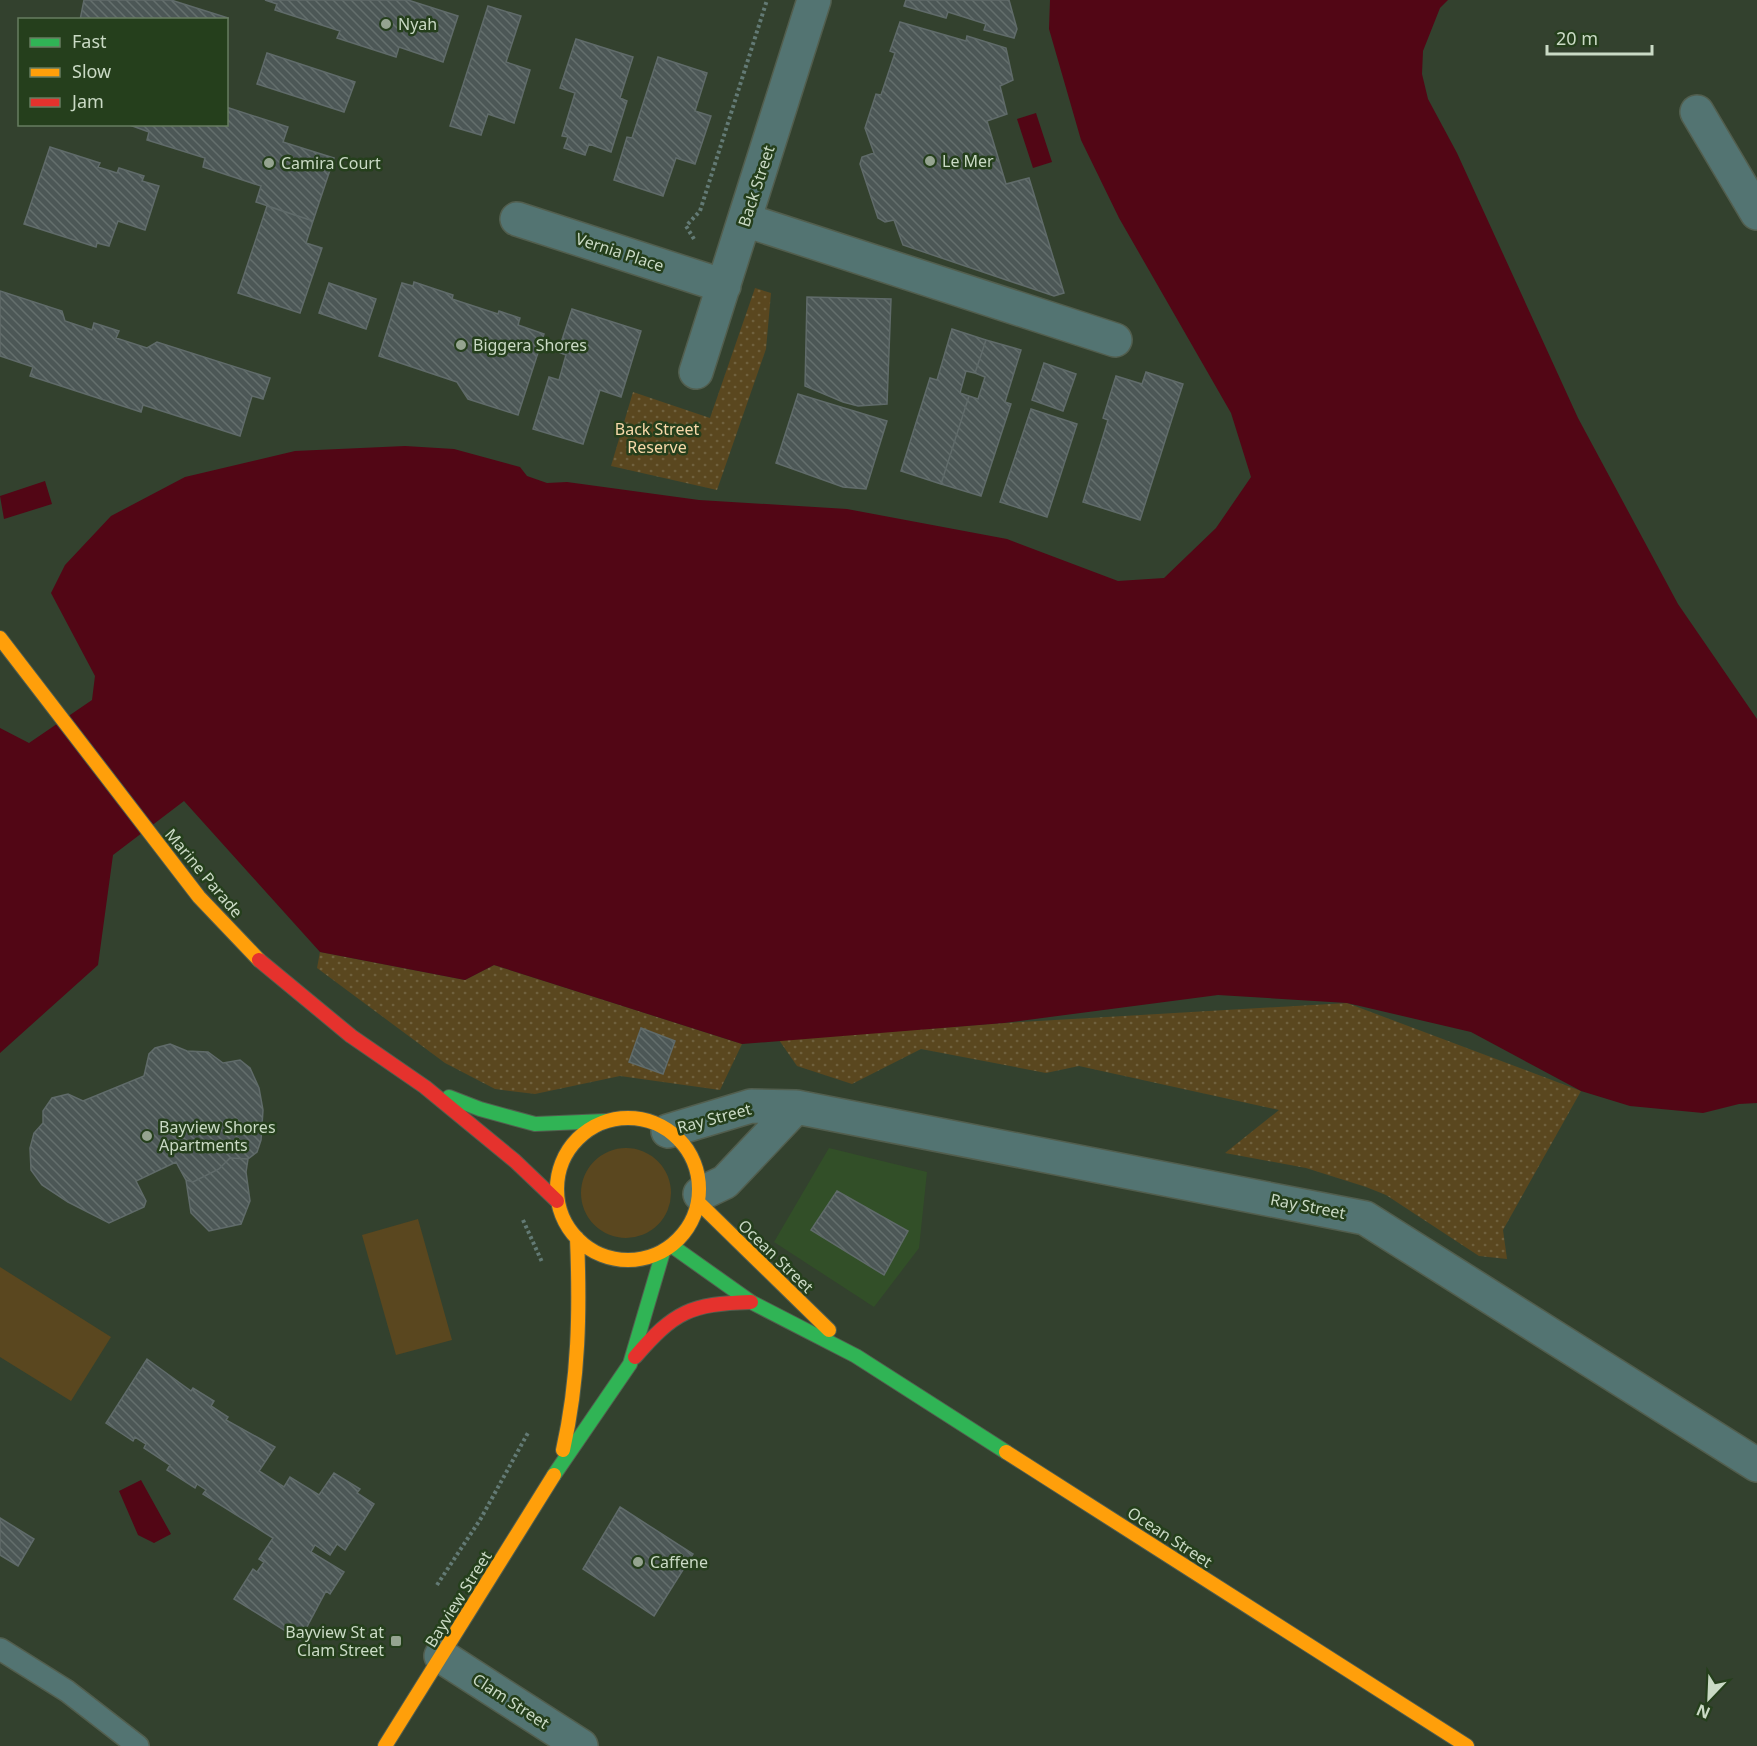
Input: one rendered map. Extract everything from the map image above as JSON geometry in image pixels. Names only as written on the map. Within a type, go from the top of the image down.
[{"type":"main road","name":"Marine Parade","points":[[0,638],[199,897],[258,959],[351,1036],[425,1087],[515,1161],[557,1201]]},
{"type":"main road","name":"Marine Parade","points":[[425,1087],[480,1109],[536,1124],[607,1121]]},
{"type":"main road","points":[[639,1119],[668,1131],[682,1143],[692,1158],[698,1176],[699,1198],[688,1229],[667,1249],[643,1259],[625,1261],[599,1254],[576,1238],[564,1222],[557,1201],[557,1177],[565,1155],[581,1135],[607,1121],[639,1119]]},
{"type":"main road","name":"Ocean Street","points":[[699,1198],[856,1356]]},
{"type":"main road","name":"Bayview Street","points":[[558,1469],[573,1412],[580,1351],[576,1238]]},
{"type":"main road","name":"Ocean Street","points":[[667,1249],[751,1302],[856,1356],[1467,1746]]},
{"type":"main road","name":"Bayview Street","points":[[385,1746],[558,1469],[630,1364],[667,1249]]},
{"type":"main road","points":[[630,1364],[674,1316],[695,1306],[751,1302]]},
{"type":"street","name":"Back Street","points":[[696,372],[814,0]]},
{"type":"street","points":[[1697,112],[1757,213]]},
{"type":"street","name":"Vernia Place","points":[[518,219],[724,286]]},
{"type":"street","points":[[745,220],[1115,340]]},
{"type":"street","name":"Ray Street","points":[[668,1131],[751,1106],[796,1107],[1365,1218],[1757,1465]]},
{"type":"street","name":"Ray Street","points":[[699,1198],[725,1182],[796,1107]]},
{"type":"street","name":"Clam Street","points":[[441,1656],[581,1746]]},
{"type":"lane","points":[[0,1649],[67,1691],[138,1746]]},
{"type":"path","points":[[724,286],[686,226],[700,211],[767,0]]},
{"type":"path","points":[[522,1218],[528,1227],[543,1265]]},
{"type":"path","points":[[437,1585],[480,1520],[534,1422]]},
{"type":"shaded area","points":[[1050,0],[1448,0],[1440,8],[1423,51],[1422,74],[1428,99],[1457,153],[1578,418],[1678,604],[1757,719],[1757,1103],[1739,1104],[1703,1113],[1630,1106],[1581,1091],[1471,1032],[1347,1003],[1218,995],[1004,1023],[742,1044],[494,965],[465,980],[320,952],[184,801],[113,855],[98,965],[0,1053],[0,728],[29,743],[92,700],[95,676],[51,593],[65,565],[111,516],[185,477],[295,451],[405,446],[454,449],[520,467],[527,476],[547,483],[567,482],[699,500],[847,509],[1007,539],[1118,581],[1164,578],[1216,528],[1251,477],[1231,413],[1119,218],[1081,140],[1049,29]]},
{"type":"shaded area","points":[[1036,113],[1052,162],[1033,168],[1017,119]]},
{"type":"shaded area","points":[[45,481],[52,504],[4,519],[0,496]]},
{"type":"shaded area","points":[[829,1148],[927,1172],[919,1248],[874,1307],[774,1242]]},
{"type":"shaded area","points":[[141,1480],[171,1534],[154,1543],[138,1535],[119,1491]]},
{"type":"green space","name":"Back Street Reserve","points":[[755,288],[771,293],[766,349],[717,490],[611,466],[633,392],[710,418]]},
{"type":"green space","points":[[320,952],[465,980],[494,965],[742,1044],[720,1090],[620,1076],[535,1094],[495,1089],[445,1063],[317,968]]},
{"type":"green space","points":[[1347,1003],[1581,1091],[1503,1230],[1507,1259],[1479,1256],[1386,1195],[1366,1187],[1306,1168],[1225,1153],[1279,1110],[1079,1066],[1046,1073],[921,1049],[852,1084],[797,1066],[779,1040],[1004,1023]]},
{"type":"green space","points":[[626,1148],[643,1152],[658,1161],[667,1176],[671,1193],[667,1210],[658,1225],[643,1234],[626,1238],[609,1234],[594,1225],[585,1210],[581,1193],[585,1176],[594,1161],[609,1152]]},
{"type":"green space","points":[[418,1219],[452,1340],[396,1355],[362,1235]]},
{"type":"green space","points":[[0,1267],[111,1337],[71,1401],[0,1357]]},
{"type":"building","points":[[84,0],[171,0],[228,18],[80,18]]},
{"type":"building","name":"Nyah","points":[[265,0],[408,0],[458,16],[443,62],[399,47],[396,57],[337,38],[340,31],[275,10],[277,4]]},
{"type":"building","points":[[906,0],[1009,0],[1017,29],[1014,38],[984,30],[986,24],[948,12],[946,18],[904,6]]},
{"type":"building","points":[[488,6],[521,16],[506,62],[530,70],[514,123],[488,114],[481,135],[450,126]]},
{"type":"building","name":"Le Mer","points":[[900,22],[966,41],[967,36],[1006,48],[1013,80],[1000,86],[1007,114],[987,121],[1006,184],[1029,178],[1064,293],[1054,296],[903,245],[894,220],[885,222],[878,218],[860,164],[862,157],[874,153],[865,128],[876,94],[881,95],[895,53],[890,51]]},
{"type":"building","points":[[576,39],[633,57],[620,98],[627,101],[611,152],[589,144],[585,155],[564,148],[568,137],[562,136],[575,93],[560,88]]},
{"type":"building","points":[[267,53],[355,82],[344,112],[257,84]]},
{"type":"building","points":[[658,57],[707,73],[695,111],[711,116],[695,164],[676,158],[663,196],[614,180],[627,137],[632,138]]},
{"type":"building","name":"Camira Court","points":[[228,108],[288,127],[283,142],[334,158],[313,221],[256,202],[261,186],[203,167],[205,158],[147,140],[149,132],[132,126],[228,126]]},
{"type":"building","points":[[50,147],[100,163],[98,167],[117,173],[119,168],[144,176],[142,181],[159,186],[145,230],[118,221],[109,246],[97,243],[96,247],[24,224]]},
{"type":"building","points":[[267,206],[313,221],[306,243],[322,248],[300,313],[238,293]]},
{"type":"building","name":"Biggera Shores","points":[[414,282],[453,295],[452,299],[498,314],[499,311],[520,318],[518,325],[544,334],[518,415],[468,399],[457,382],[379,356],[402,283],[413,286]]},
{"type":"building","points":[[329,283],[376,299],[366,329],[319,313]]},
{"type":"building","points":[[0,291],[62,311],[65,321],[92,330],[94,323],[119,331],[116,338],[147,348],[157,342],[270,378],[263,399],[252,396],[240,436],[143,405],[141,412],[30,376],[33,367],[0,356]]},
{"type":"building","points":[[807,297],[891,299],[887,404],[858,406],[805,386]]},
{"type":"building","points":[[572,309],[641,331],[621,397],[600,390],[583,444],[533,429],[549,377],[559,380],[566,355],[558,352]]},
{"type":"building","points":[[952,329],[986,340],[975,373],[966,371],[960,393],[969,396],[941,484],[901,471],[930,378],[937,380]]},
{"type":"building","points":[[986,340],[1021,350],[1005,402],[1011,404],[981,496],[941,484],[969,396],[978,399],[985,377],[975,373]]},
{"type":"building","points":[[1044,363],[1076,374],[1063,411],[1032,400]]},
{"type":"building","points":[[1146,372],[1183,384],[1140,520],[1083,502],[1108,420],[1103,418],[1116,376],[1142,384]]},
{"type":"building","points":[[798,394],[887,421],[866,489],[843,487],[776,463]]},
{"type":"building","points":[[1031,409],[1077,424],[1047,517],[1000,502]]},
{"type":"building","points":[[641,1028],[675,1041],[663,1074],[629,1062]]},
{"type":"building","name":"Bayview Shores Apartments","points":[[170,1044],[187,1051],[208,1052],[223,1063],[240,1060],[250,1068],[259,1088],[263,1110],[261,1140],[257,1152],[248,1159],[230,1158],[219,1169],[193,1182],[186,1180],[176,1162],[136,1181],[146,1201],[144,1207],[109,1223],[68,1202],[42,1185],[31,1170],[30,1148],[34,1133],[43,1123],[43,1111],[52,1098],[68,1094],[83,1101],[144,1076],[149,1054],[155,1048]]},
{"type":"building","points":[[230,1158],[248,1159],[246,1172],[250,1201],[241,1224],[209,1231],[191,1213],[186,1180],[193,1182],[219,1169]]},
{"type":"building","points":[[837,1191],[908,1231],[884,1275],[811,1230]]},
{"type":"building","points":[[147,1359],[191,1391],[193,1388],[214,1401],[211,1406],[228,1417],[226,1420],[275,1447],[259,1471],[284,1487],[290,1477],[319,1495],[334,1473],[360,1489],[357,1493],[374,1504],[345,1550],[337,1544],[330,1555],[315,1545],[311,1552],[344,1572],[330,1594],[326,1591],[300,1640],[234,1599],[253,1569],[257,1572],[264,1562],[259,1559],[273,1538],[203,1494],[206,1490],[197,1484],[195,1488],[167,1470],[170,1465],[144,1448],[146,1444],[135,1437],[133,1441],[106,1423]]},
{"type":"building","name":"Caffene","points":[[620,1507],[693,1554],[654,1616],[583,1569]]},
{"type":"building","points":[[0,1518],[34,1539],[18,1566],[0,1555]]},
{"type":"traffic: fast","points":[[449,1097],[480,1109],[535,1124],[606,1121]]},
{"type":"traffic: fast","points":[[672,1246],[751,1302],[856,1356],[1006,1452]]},
{"type":"traffic: fast","points":[[554,1475],[630,1364],[663,1252]]},
{"type":"traffic: slow","points":[[0,638],[199,897],[259,960]]},
{"type":"traffic: slow","points":[[628,1118],[655,1123],[678,1139],[694,1162],[699,1189],[694,1216],[678,1239],[655,1255],[628,1260],[601,1255],[578,1239],[562,1216],[557,1189],[562,1162],[578,1139],[601,1123],[628,1118]]},
{"type":"traffic: slow","points":[[699,1203],[829,1330]]},
{"type":"traffic: slow","points":[[563,1450],[572,1397],[577,1344],[577,1238]]},
{"type":"traffic: slow","points":[[1006,1452],[1467,1746]]},
{"type":"traffic: slow","points":[[385,1746],[554,1475]]},
{"type":"traffic: jam","points":[[259,960],[351,1036],[425,1087],[515,1161],[557,1201]]},
{"type":"traffic: jam","points":[[635,1357],[661,1329],[685,1313],[713,1305],[751,1302]]},
{"type":"place","name":"Nyah","points":[[386,24]]},
{"type":"place","name":"Le Mer","points":[[930,161]]},
{"type":"place","name":"Camira Court","points":[[269,163]]},
{"type":"place","name":"Biggera Shores","points":[[461,345]]},
{"type":"place","name":"Bayview Shores Apartments","points":[[147,1136]]},
{"type":"place","name":"Caffene","points":[[638,1562]]},
{"type":"place","name":"Bayview St at Clam Street","points":[[396,1641]]}]
